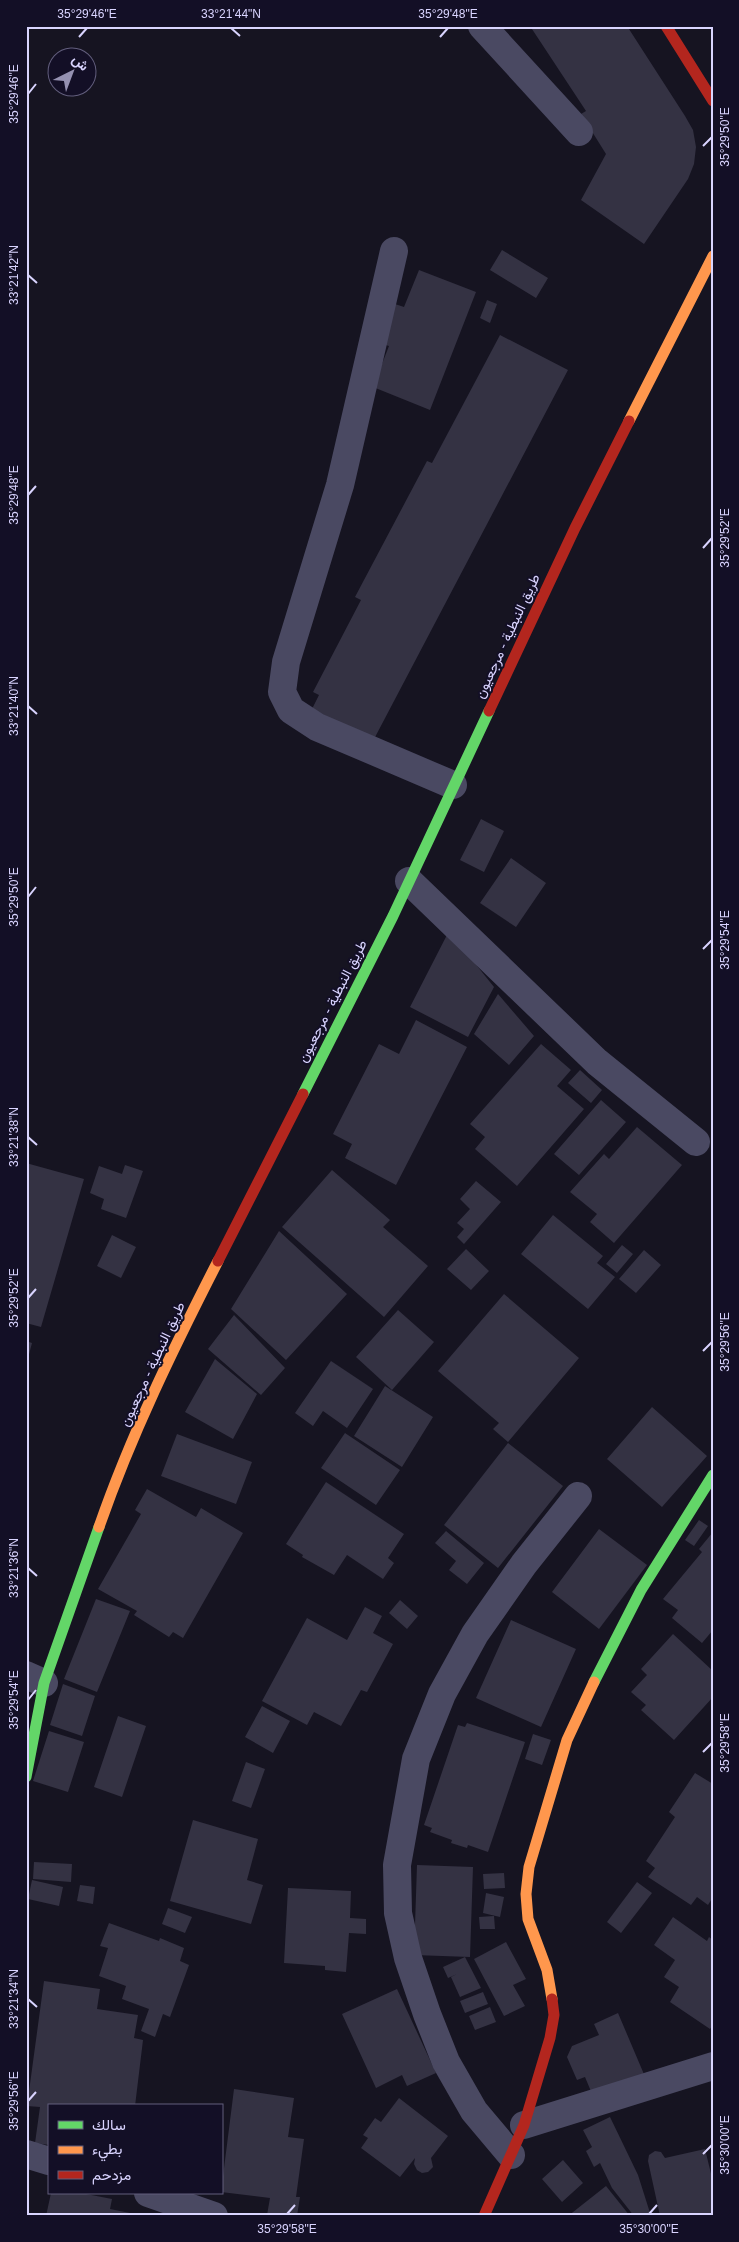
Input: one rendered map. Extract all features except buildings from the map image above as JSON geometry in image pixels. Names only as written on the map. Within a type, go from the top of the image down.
[{"type":"main road","points":[[666,26],[713,101]]},
{"type":"main road","name":"طريق النبطية - مرجعيون","points":[[26,1777],[35,1679],[112,1490],[177,1342],[409,881],[575,528],[713,256]]},
{"type":"main road","points":[[484,2216],[524,2125],[550,2038],[554,2015],[549,1978],[528,1919],[526,1902],[529,1867],[566,1740],[607,1654],[641,1590],[713,1475]]},
{"type":"street","points":[[482,26],[578,132]]},
{"type":"street","points":[[394,251],[340,485],[286,662],[282,692],[292,710],[317,727],[453,785]]},
{"type":"street","points":[[409,881],[529,999],[597,1062],[696,1142]]},
{"type":"street","points":[[511,2154],[474,2111],[446,2062],[430,2022],[408,1958],[398,1913],[397,1865],[416,1759],[442,1694],[475,1634],[524,1564],[578,1496]]},
{"type":"street","points":[[524,2125],[713,2066]]},
{"type":"street","points":[[26,2154],[48,2161]]},
{"type":"street","points":[[151,2194],[214,2216]]},
{"type":"traffic: fast","points":[[303,1094],[393,916],[489,711]]},
{"type":"traffic: fast","points":[[594,1682],[641,1590],[713,1475]]},
{"type":"traffic: fast","points":[[26,1777],[44,1683],[99,1527]]},
{"type":"traffic: slow","points":[[629,421],[713,256]]},
{"type":"traffic: slow","points":[[99,1527],[111,1493],[154,1392],[218,1261]]},
{"type":"traffic: slow","points":[[552,1999],[547,1970],[528,1919],[526,1894],[529,1867],[567,1740],[594,1682]]},
{"type":"traffic: jam","points":[[666,26],[713,101]]},
{"type":"traffic: jam","points":[[489,711],[575,528],[629,421]]},
{"type":"traffic: jam","points":[[218,1261],[303,1094]]},
{"type":"traffic: jam","points":[[484,2216],[524,2125],[550,2038],[554,2015],[552,1999]]}]
